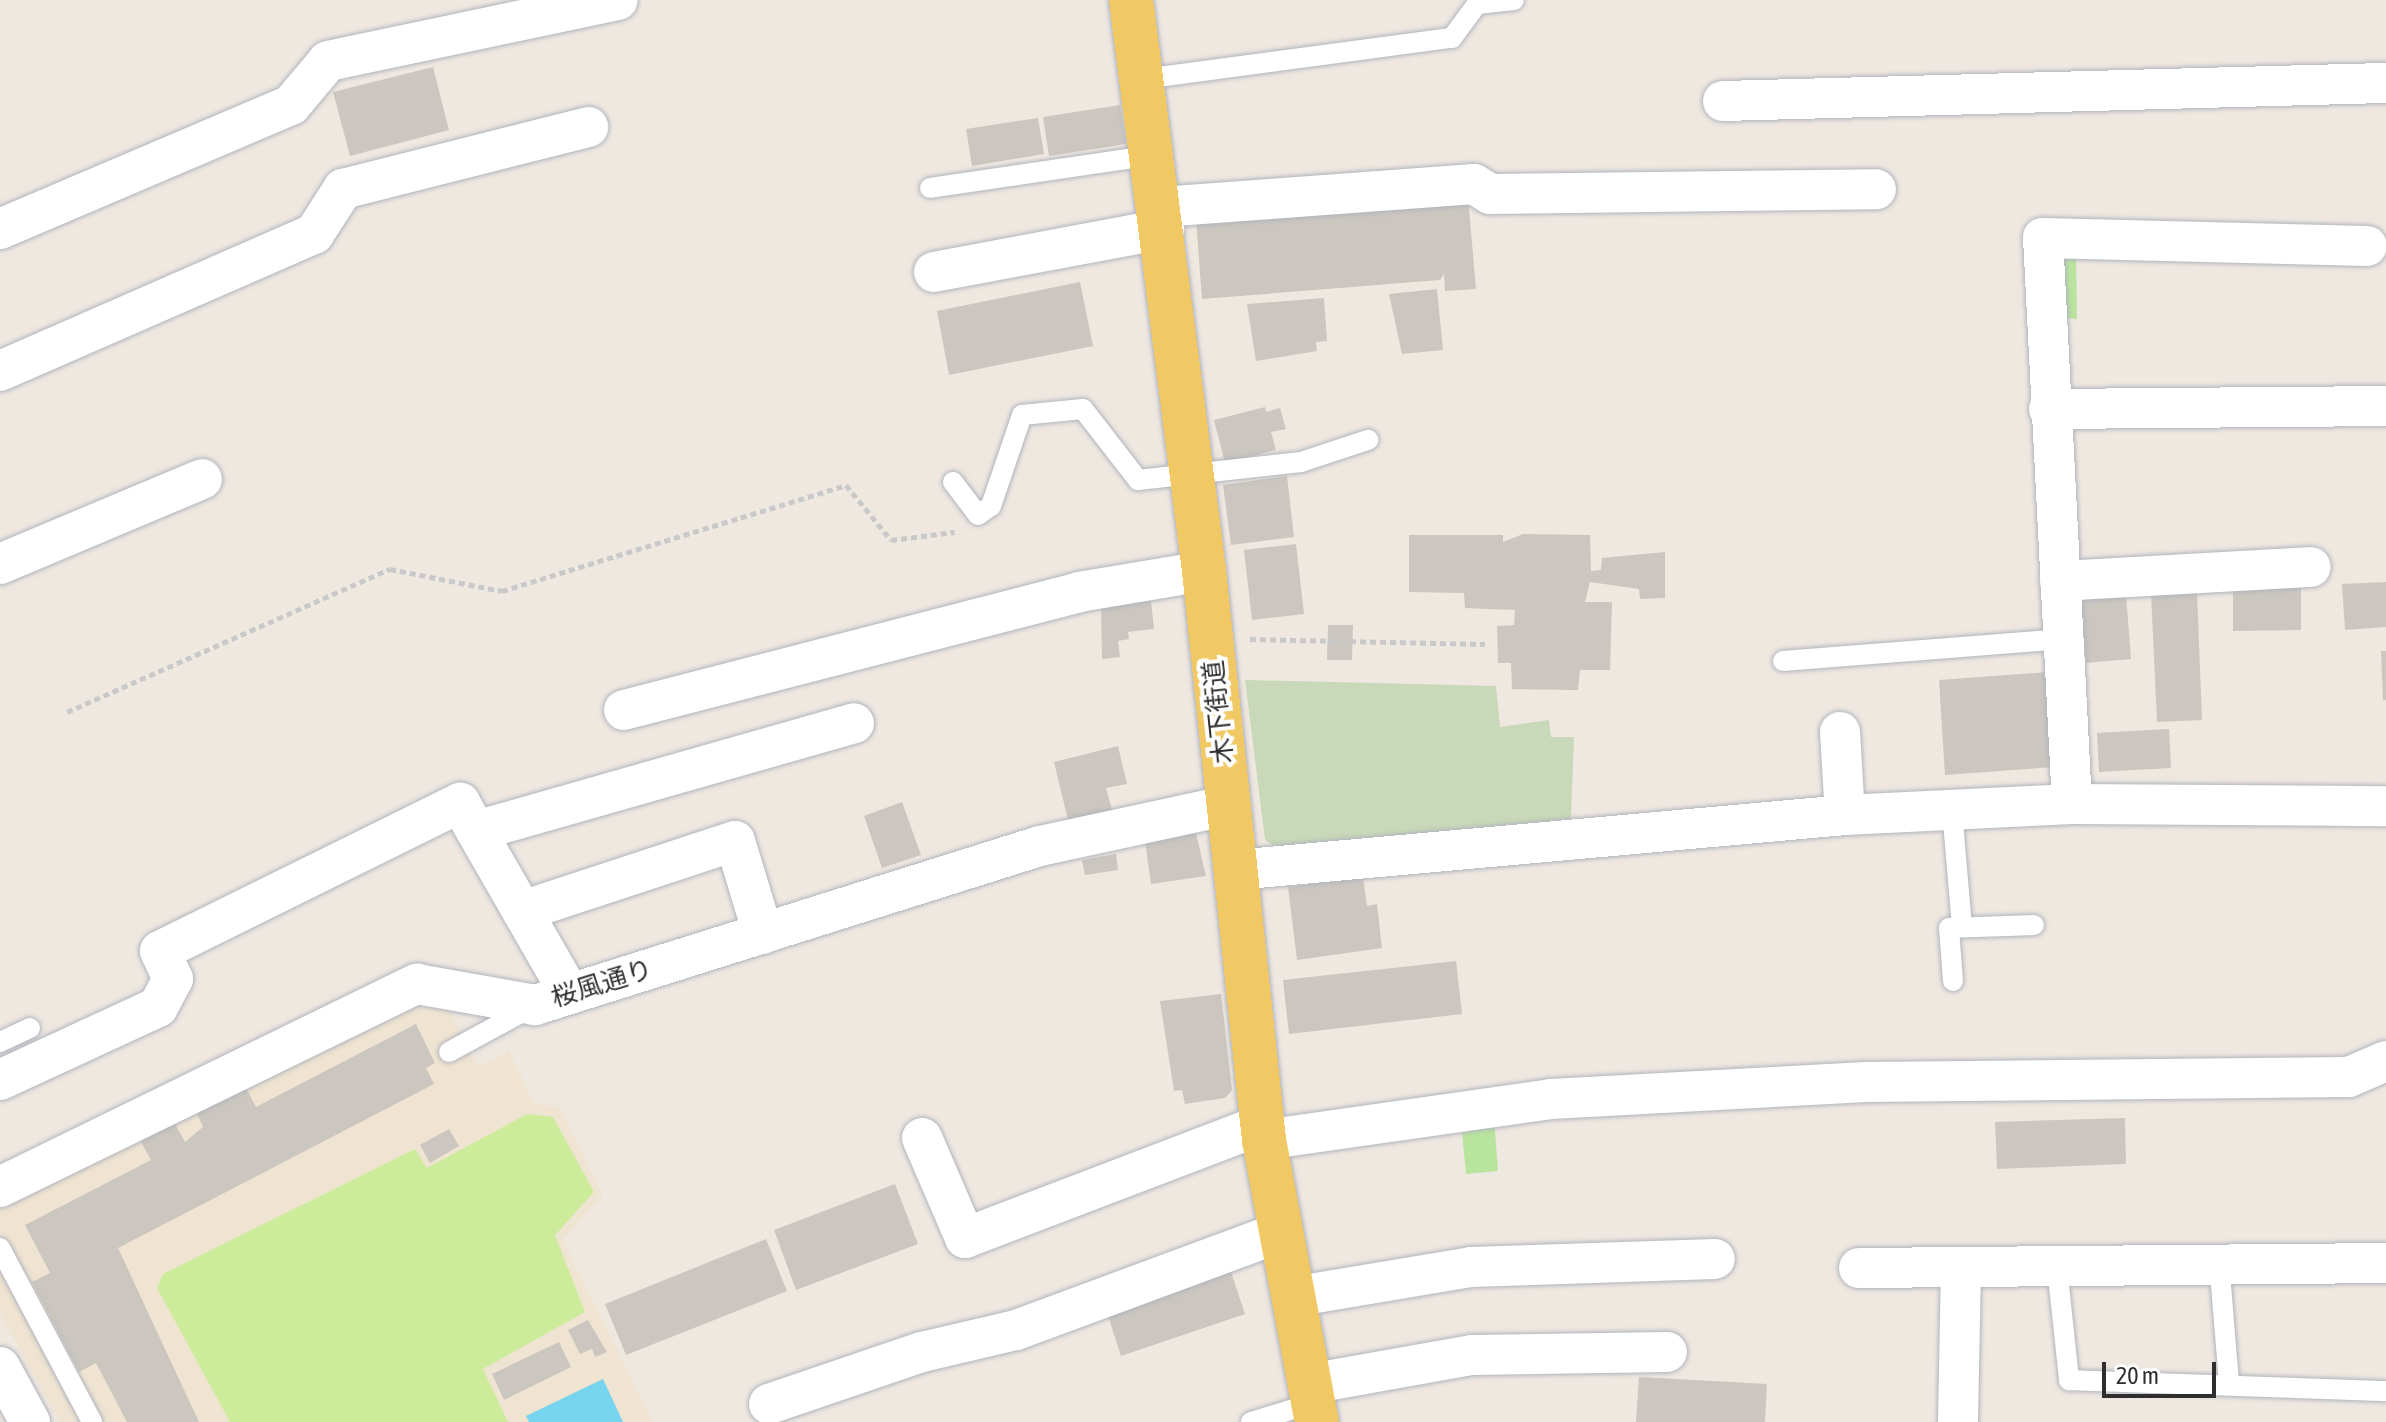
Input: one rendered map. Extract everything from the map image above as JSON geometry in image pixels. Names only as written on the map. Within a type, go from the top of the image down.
[{"type":"main road","name":"木下街道","points":[[1131,0],[1154,155],[1204,571],[1264,1132],[1313,1403]]},
{"type":"street","points":[[0,229],[291,105],[328,61],[618,0]]},
{"type":"street","points":[[1723,101],[2386,83]]},
{"type":"street","points":[[0,371],[314,234],[343,189],[588,127]]},
{"type":"street","points":[[934,272],[1162,218],[1474,184],[1490,194],[1876,189]]},
{"type":"street","points":[[2072,804],[2049,409],[2043,238],[2367,246]]},
{"type":"street","points":[[2049,409],[2386,406]]},
{"type":"street","points":[[0,564],[202,479]]},
{"type":"street","points":[[2060,581],[2311,567]]},
{"type":"street","points":[[624,710],[1079,592],[1204,571]]},
{"type":"street","points":[[476,831],[854,723]]},
{"type":"street","points":[[1840,732],[1845,815]]},
{"type":"street","points":[[0,1080],[158,1007],[173,979],[160,951],[460,803],[522,911],[553,999]]},
{"type":"street","points":[[1235,870],[1845,815],[2072,804],[2386,806]]},
{"type":"street","name":"桜風通り","points":[[0,1187],[417,984],[553,999],[1040,846],[1230,805]]},
{"type":"street","points":[[522,911],[735,841],[763,934]]},
{"type":"street","points":[[922,1138],[965,1238],[1264,1132],[1551,1099],[1866,1082],[2349,1077],[2386,1061]]},
{"type":"street","points":[[769,1404],[922,1352],[1011,1316],[1281,1232]]},
{"type":"street","points":[[1292,1297],[1471,1267],[1715,1259]]},
{"type":"street","points":[[1859,1268],[2057,1267],[2219,1261],[2386,1263]]},
{"type":"street","points":[[1958,1422],[1961,1268]]},
{"type":"street","points":[[1313,1403],[1472,1355],[1667,1352]]},
{"type":"street","points":[[0,1367],[30,1422]]},
{"type":"lane","points":[[1143,79],[1452,38],[1477,4],[1514,0]]},
{"type":"lane","points":[[930,188],[1154,155]]},
{"type":"lane","points":[[953,482],[978,515],[991,506],[1022,415],[1083,409],[1138,480],[1193,478],[1301,462],[1368,440]]},
{"type":"lane","points":[[1783,661],[2063,639]]},
{"type":"lane","points":[[1952,810],[1962,927]]},
{"type":"lane","points":[[1953,981],[1949,928],[2034,925]]},
{"type":"lane","points":[[449,1052],[553,999]]},
{"type":"lane","points":[[0,1042],[30,1028]]},
{"type":"lane","points":[[0,1248],[92,1422]]},
{"type":"lane","points":[[2219,1261],[2229,1382]]},
{"type":"lane","points":[[2057,1267],[2069,1380],[2229,1382],[2386,1391]]},
{"type":"lane","points":[[1251,1422],[1313,1403]]},
{"type":"path","points":[[67,712],[390,569],[502,591],[846,485],[891,540],[957,531],[978,515]]},
{"type":"path","points":[[1233,639],[1485,644]]},
{"type":"shaded area","points":[[410,987],[444,1001],[479,1066],[509,1051],[534,1103],[560,1107],[603,1195],[563,1240],[653,1422],[60,1422],[0,1314],[0,1198]]},
{"type":"green space","points":[[2067,254],[2076,254],[2077,319],[2061,318],[2060,262]]},
{"type":"green space","points":[[1245,680],[1496,686],[1500,727],[1549,720],[1551,737],[1574,737],[1571,819],[1278,849],[1265,840]]},
{"type":"green space","points":[[527,1114],[553,1117],[594,1192],[555,1235],[585,1312],[483,1369],[508,1422],[230,1422],[157,1288],[163,1274],[415,1149],[427,1168]]},
{"type":"green space","points":[[1494,1119],[1498,1171],[1466,1174],[1461,1122]]},
{"type":"water","points":[[603,1379],[623,1422],[529,1422],[526,1416]]},
{"type":"building","points":[[433,67],[449,130],[350,156],[333,92]]},
{"type":"building","points":[[1120,105],[1126,144],[1049,156],[1043,117]]},
{"type":"building","points":[[1038,118],[1044,154],[972,166],[966,129]]},
{"type":"building","points":[[1468,197],[1476,289],[1445,291],[1444,274],[1440,280],[1202,299],[1196,219]]},
{"type":"building","points":[[1080,282],[1093,346],[949,375],[937,311]]},
{"type":"building","points":[[1437,289],[1443,350],[1402,354],[1389,294]]},
{"type":"building","points":[[1324,298],[1327,341],[1316,342],[1317,351],[1256,361],[1247,304]]},
{"type":"building","points":[[1265,407],[1266,412],[1280,408],[1286,429],[1271,432],[1276,450],[1225,463],[1214,420]]},
{"type":"building","points":[[1287,476],[1294,537],[1231,545],[1223,485]]},
{"type":"building","points":[[1523,534],[1590,535],[1591,571],[1601,570],[1602,558],[1665,552],[1665,598],[1640,599],[1639,589],[1590,582],[1585,602],[1612,602],[1610,670],[1580,670],[1578,690],[1512,689],[1511,663],[1498,663],[1497,626],[1514,625],[1515,610],[1465,608],[1464,593],[1409,592],[1409,535],[1503,535],[1503,542]]},
{"type":"building","points":[[1296,544],[1304,614],[1252,620],[1244,550]]},
{"type":"building","points":[[2386,582],[2386,627],[2345,630],[2342,584]]},
{"type":"building","points":[[2301,588],[2301,630],[2233,631],[2233,589]]},
{"type":"building","points":[[2197,592],[2202,720],[2157,722],[2151,594]]},
{"type":"building","points":[[2126,595],[2131,659],[2086,663],[2081,598]]},
{"type":"building","points":[[1151,601],[1154,629],[1128,632],[1129,639],[1118,641],[1120,657],[1102,659],[1101,606]]},
{"type":"building","points":[[1328,625],[1353,625],[1352,660],[1327,660]]},
{"type":"building","points":[[2381,651],[2386,651],[2386,700],[2383,700]]},
{"type":"building","points":[[2048,672],[2054,767],[1945,775],[1939,680]]},
{"type":"building","points":[[2169,729],[2171,768],[2099,772],[2097,733]]},
{"type":"building","points":[[1118,746],[1127,784],[1106,788],[1112,810],[1068,820],[1054,762]]},
{"type":"building","points":[[902,802],[921,855],[882,868],[864,816]]},
{"type":"building","points":[[1196,833],[1206,876],[1151,884],[1145,841]]},
{"type":"building","points":[[1116,854],[1118,870],[1085,875],[1082,860]]},
{"type":"building","points":[[1363,877],[1367,906],[1377,904],[1382,948],[1297,960],[1288,887]]},
{"type":"building","points":[[1456,961],[1462,1014],[1289,1034],[1283,980]]},
{"type":"building","points":[[1221,994],[1232,1090],[1225,1098],[1185,1104],[1182,1090],[1174,1091],[1160,1001]]},
{"type":"building","points":[[416,1024],[435,1063],[426,1068],[434,1084],[118,1248],[199,1422],[127,1422],[96,1363],[79,1372],[32,1282],[50,1273],[25,1225],[151,1160],[140,1140],[174,1122],[185,1142],[203,1127],[197,1114],[246,1088],[256,1107]]},
{"type":"building","points":[[2125,1118],[2126,1164],[1997,1169],[1995,1122]]},
{"type":"building","points":[[449,1129],[459,1146],[430,1163],[420,1145]]},
{"type":"building","points":[[895,1184],[918,1244],[796,1290],[774,1230]]},
{"type":"building","points":[[766,1239],[787,1291],[626,1355],[605,1304]]},
{"type":"building","points":[[1231,1272],[1245,1314],[1121,1356],[1107,1313]]},
{"type":"building","points":[[588,1320],[607,1352],[595,1357],[592,1349],[580,1354],[568,1330]]},
{"type":"building","points":[[559,1342],[571,1367],[504,1400],[492,1374]]},
{"type":"building","points":[[1639,1377],[1767,1384],[1765,1422],[1636,1422]]}]
